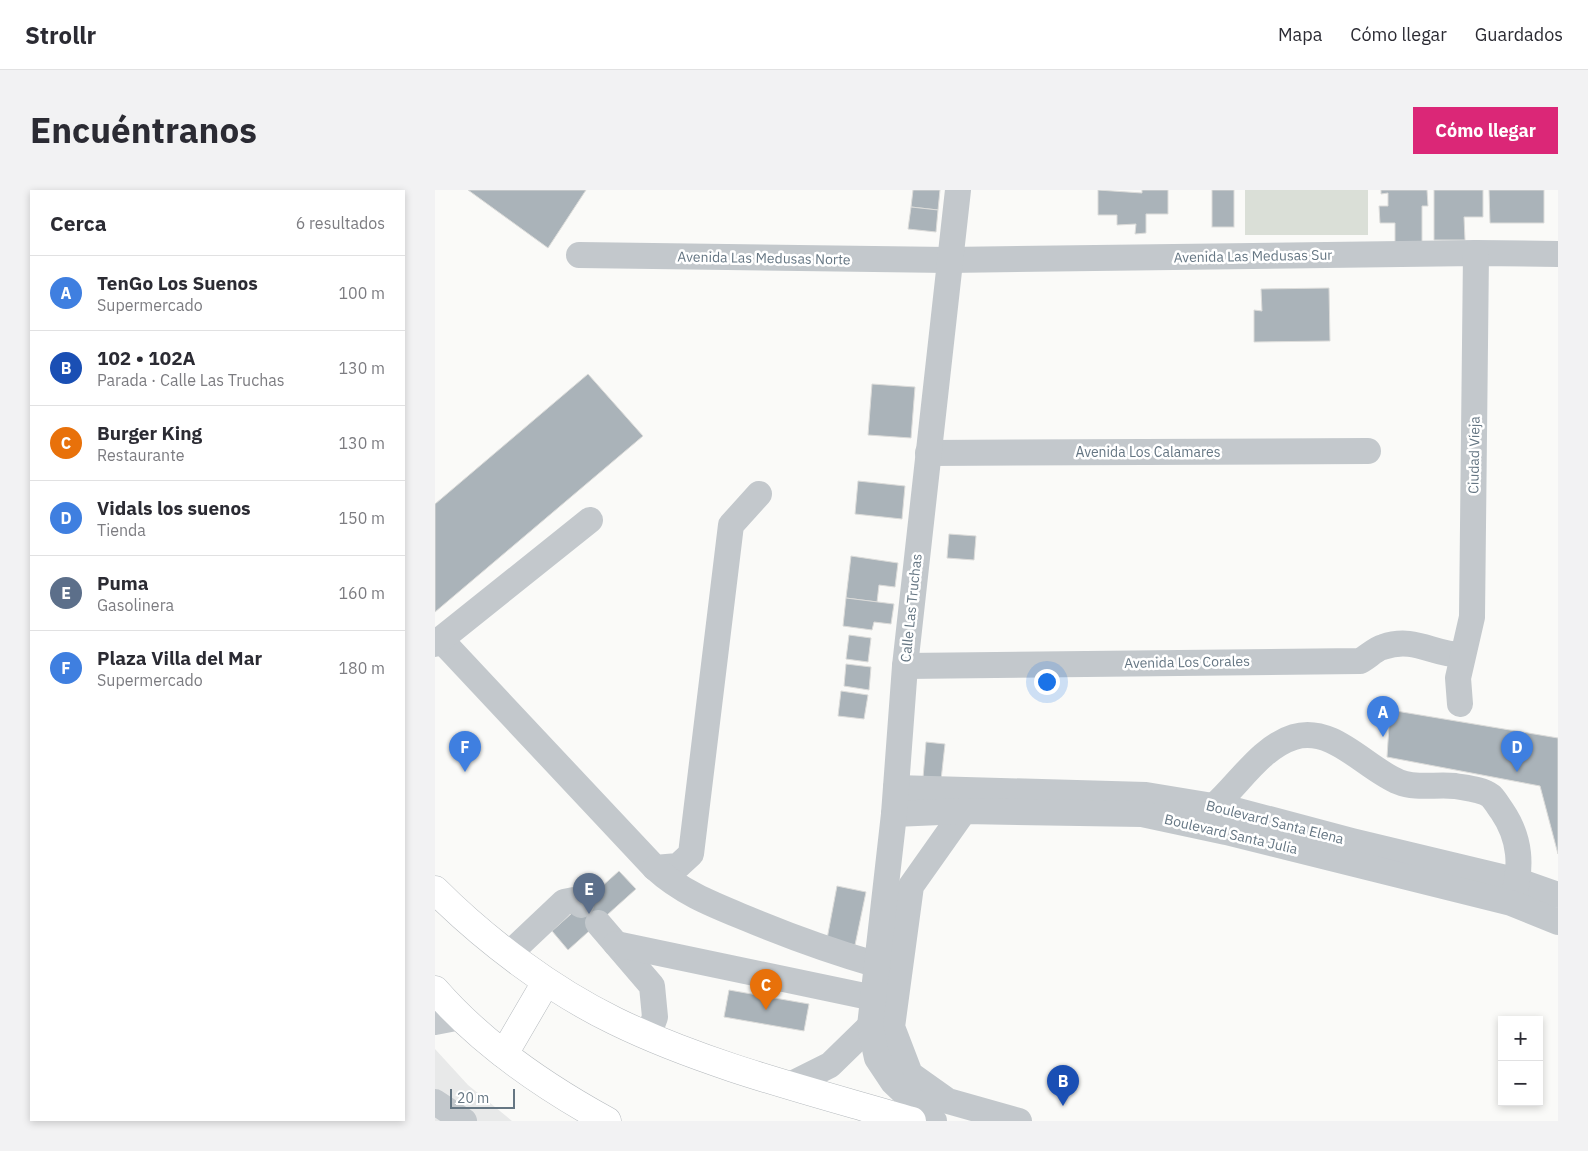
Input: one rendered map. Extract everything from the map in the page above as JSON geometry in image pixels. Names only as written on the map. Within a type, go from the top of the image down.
[{"type":"highway","points":[[435,890],[546,982],[614,1021],[648,1036],[790,1085],[913,1121]]},
{"type":"highway","points":[[504,1054],[546,982]]},
{"type":"highway","points":[[435,990],[448,1020],[607,1121]]},
{"type":"street","name":"Calle Las Truchas","points":[[935,1121],[893,1082],[877,1058],[870,1026],[894,814],[905,666],[958,190]]},
{"type":"street","name":"Avenida Las Medusas Sur","points":[[949,260],[1476,253],[1558,254]]},
{"type":"street","name":"Ciudad Vieja","points":[[1460,704],[1458,678],[1472,617],[1476,253]]},
{"type":"street","name":"Avenida Las Medusas Norte","points":[[579,255],[949,260]]},
{"type":"street","name":"Avenida Los Calamares","points":[[928,452],[1368,451]]},
{"type":"street","points":[[655,868],[678,866],[691,854],[731,525],[759,494]]},
{"type":"street","points":[[590,520],[438,642],[672,884],[696,898],[808,944],[878,965]]},
{"type":"street","name":"Avenida Los Corales","points":[[905,666],[1360,660],[1381,647],[1411,642],[1451,655],[1462,656]]},
{"type":"street","points":[[1214,806],[1274,747],[1295,737],[1325,739],[1344,747],[1383,774],[1400,783],[1414,786],[1454,786],[1475,790],[1491,796],[1510,823],[1515,836],[1520,862],[1514,892]]},
{"type":"street","name":"Boulevard Santa Elena","points":[[896,788],[1146,795],[1214,806],[1514,892],[1558,895]]},
{"type":"street","points":[[963,811],[911,886],[893,1027],[910,1074],[949,1101],[1019,1121]]},
{"type":"street","name":"Boulevard Santa Julia","points":[[894,814],[963,811],[1142,814],[1514,892],[1558,922]]},
{"type":"street","points":[[885,882],[911,886]]},
{"type":"street","points":[[510,953],[564,902],[574,900],[589,914],[652,986],[655,1017],[648,1036]]},
{"type":"street","points":[[616,944],[874,998]]},
{"type":"street","points":[[790,1085],[830,1065],[870,1026]]},
{"type":"street","points":[[435,1102],[464,1121]]},
{"type":"shaded area","points":[[1245,190],[1368,190],[1368,235],[1245,235]]},
{"type":"shaded area","points":[[435,1049],[468,1085],[512,1121],[435,1121]]},
{"type":"building","points":[[468,190],[586,190],[548,248]]},
{"type":"building","points":[[913,190],[940,190],[938,210],[911,207]]},
{"type":"building","points":[[1098,190],[1142,193],[1142,190],[1168,190],[1168,214],[1146,214],[1146,233],[1135,234],[1136,224],[1117,225],[1117,215],[1098,215]]},
{"type":"building","points":[[1212,190],[1234,190],[1234,227],[1212,227]]},
{"type":"building","points":[[1381,190],[1427,190],[1428,206],[1422,206],[1422,242],[1395,243],[1395,223],[1380,223],[1379,206],[1388,206],[1388,193],[1381,194]]},
{"type":"building","points":[[1434,190],[1483,190],[1483,217],[1464,217],[1465,240],[1434,240]]},
{"type":"building","points":[[1489,190],[1544,190],[1544,223],[1490,223]]},
{"type":"building","points":[[911,207],[938,210],[936,232],[908,229]]},
{"type":"building","points":[[1329,288],[1330,341],[1254,342],[1254,310],[1262,311],[1261,289]]},
{"type":"building","points":[[588,374],[643,436],[435,612],[435,504]]},
{"type":"building","points":[[872,384],[915,387],[911,438],[868,435]]},
{"type":"building","points":[[858,481],[905,486],[902,519],[855,514]]},
{"type":"building","points":[[949,534],[976,536],[974,560],[947,558]]},
{"type":"building","points":[[851,556],[898,563],[895,587],[879,585],[877,602],[846,598]]},
{"type":"building","points":[[846,598],[894,604],[891,624],[874,622],[872,630],[843,626]]},
{"type":"building","points":[[849,635],[871,638],[868,662],[846,659]]},
{"type":"building","points":[[846,664],[871,667],[869,690],[844,686]]},
{"type":"building","points":[[841,691],[868,695],[864,719],[838,716]]},
{"type":"building","points":[[1390,710],[1558,738],[1558,854],[1540,786],[1387,757]]},
{"type":"building","points":[[926,742],[945,744],[941,780],[923,778]]},
{"type":"building","points":[[619,871],[636,889],[568,950],[552,931]]},
{"type":"building","points":[[837,886],[866,892],[855,945],[827,939]]},
{"type":"building","points":[[729,990],[809,1004],[804,1031],[724,1017]]},
{"type":"place","name":"TenGo Los Suenos","points":[[1383,737]]},
{"type":"place","name":"Plaza Villa del Mar","points":[[465,772]]},
{"type":"place","name":"Vidals los suenos","points":[[1517,772]]},
{"type":"place","name":"Puma","points":[[589,914]]},
{"type":"place","name":"Burger King","points":[[766,1010]]},
{"type":"place","name":"102 • 102A","points":[[1063,1106]]}]
